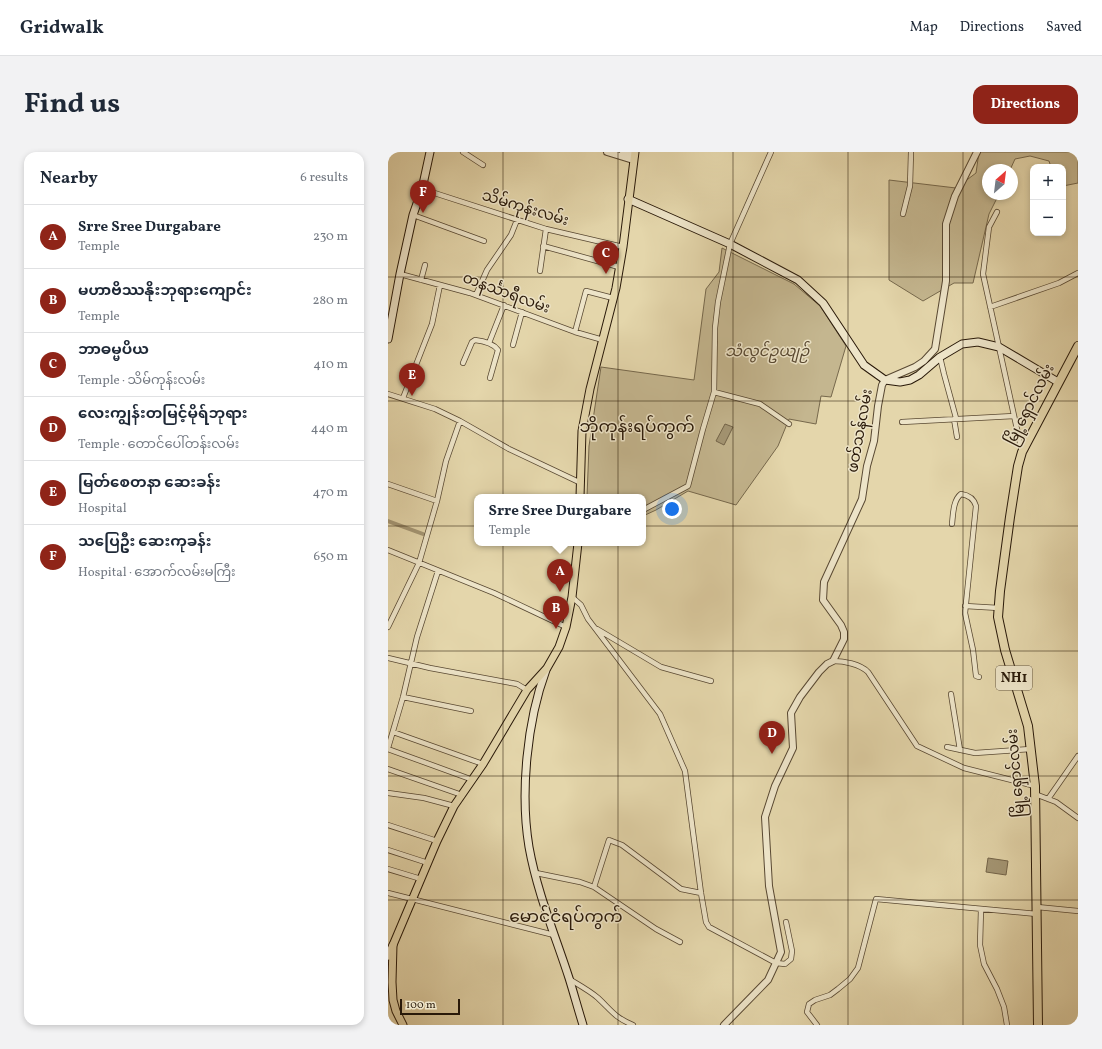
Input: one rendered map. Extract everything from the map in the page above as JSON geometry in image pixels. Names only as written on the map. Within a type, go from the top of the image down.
[{"type":"highway","name":"မြို့ရှောင်လမ်း","points":[[1038,1025],[1035,790],[1028,726],[1000,630],[999,608],[1010,517],[1018,466],[1022,452],[1078,346]]},
{"type":"main road","points":[[388,339],[390,322],[413,215],[422,189],[430,152]]},
{"type":"main road","points":[[580,494],[582,431],[590,389],[613,298],[623,247],[634,156]]},
{"type":"main road","points":[[628,199],[730,244],[798,280],[823,303],[864,365],[885,380],[900,382],[910,380],[919,375],[940,357],[962,344],[978,342],[999,347],[1058,382]]},
{"type":"main road","points":[[580,546],[566,627],[559,647],[547,668],[539,688],[530,735],[527,771],[526,826],[536,873],[583,1025]]},
{"type":"main road","points":[[388,956],[454,806],[473,780],[527,690],[547,668]]},
{"type":"main road","points":[[393,945],[393,1000],[396,1011],[403,1025]]},
{"type":"street","points":[[462,152],[483,165]]},
{"type":"street","points":[[607,152],[634,156]]},
{"type":"street","points":[[624,152],[634,156]]},
{"type":"street","points":[[646,508],[688,486],[714,392],[715,328],[718,302],[730,244],[771,152]]},
{"type":"street","points":[[903,214],[910,186],[911,152]]},
{"type":"street","name":"ဖတ်သန်လမ်း","points":[[833,661],[844,639],[844,632],[841,625],[822,600],[824,582],[862,499],[874,441],[882,385],[885,380],[915,367],[924,361],[935,349],[946,281],[946,224],[955,196],[977,152]]},
{"type":"street","name":"သိမ်ကုန်းလမ်း","points":[[422,189],[546,229],[623,247]]},
{"type":"street","points":[[997,212],[989,227],[983,274],[1022,452]]},
{"type":"street","points":[[413,215],[484,241]]},
{"type":"street","points":[[476,295],[487,270],[510,235],[517,220]]},
{"type":"street","points":[[540,271],[546,229]]},
{"type":"street","points":[[543,246],[619,267]]},
{"type":"street","points":[[421,280],[425,265]]},
{"type":"street","points":[[990,307],[1059,283],[1078,273]]},
{"type":"street","name":"တနင်္သာရီလမ်း","points":[[400,274],[476,295],[576,332],[603,340]]},
{"type":"street","points":[[403,398],[432,324],[440,285]]},
{"type":"street","points":[[576,332],[586,291],[613,298]]},
{"type":"street","points":[[489,343],[504,305]]},
{"type":"street","points":[[513,345],[522,312]]},
{"type":"street","points":[[463,363],[472,342],[475,340],[489,343],[498,350],[490,378]]},
{"type":"street","points":[[940,357],[955,418],[957,437]]},
{"type":"street","points":[[714,392],[760,404],[788,424]]},
{"type":"street","points":[[388,394],[403,398],[460,421],[509,449],[581,483]]},
{"type":"street","points":[[902,422],[1014,416]]},
{"type":"street","points":[[388,627],[419,563],[437,501],[446,461],[460,421]]},
{"type":"street","points":[[388,484],[437,501]]},
{"type":"street","points":[[952,524],[954,506],[957,497],[961,494],[974,501],[976,506],[965,613],[973,650],[976,676],[979,677]]},
{"type":"street","points":[[388,550],[494,593],[566,627]]},
{"type":"street","points":[[438,571],[417,637],[403,697],[388,749],[473,780]]},
{"type":"street","points":[[572,597],[581,605],[588,619],[609,648],[660,714],[685,771],[701,893],[706,922],[709,927],[776,963],[785,964],[791,959],[792,951],[786,922]]},
{"type":"street","points":[[965,606],[999,608]]},
{"type":"street","points":[[596,629],[661,667],[711,681]]},
{"type":"street","points":[[388,658],[517,684],[527,690]]},
{"type":"street","points":[[724,1025],[768,980],[781,952],[769,886],[765,817],[776,786],[793,748],[791,713],[800,697],[827,664],[833,661],[865,668],[917,746],[964,768],[1035,790],[1078,818]]},
{"type":"street","points":[[951,694],[960,750]]},
{"type":"street","points":[[403,697],[471,711]]},
{"type":"street","points":[[393,732],[483,764]]},
{"type":"street","points":[[948,747],[975,753],[1031,749]]},
{"type":"street","points":[[1048,799],[1078,756]]},
{"type":"street","points":[[388,769],[462,795]]},
{"type":"street","points":[[388,792],[424,798],[454,806]]},
{"type":"street","points":[[388,825],[437,842]]},
{"type":"street","points":[[594,887],[608,840],[622,845],[681,889],[701,893]]},
{"type":"street","points":[[388,850],[428,863]]},
{"type":"street","points":[[388,869],[421,879]]},
{"type":"street","points":[[536,873],[580,882],[594,887],[656,929],[680,942]]},
{"type":"street","points":[[388,892],[554,935]]},
{"type":"street","points":[[817,1025],[807,1012],[808,1004],[830,995],[850,979],[858,968],[876,899],[981,909],[1078,911]]},
{"type":"street","points":[[981,909],[980,945],[984,964],[1004,1007],[1007,1025]]},
{"type":"street","points":[[570,979],[598,997],[612,1014],[620,1020],[633,1025]]},
{"type":"green space","points":[[979,152],[1078,152],[1078,183],[1066,185],[1066,164],[1050,164],[1049,161],[1030,156],[1015,159],[1013,164],[982,164],[982,200],[996,200],[989,214],[973,283],[954,283],[923,301],[889,280],[889,180],[956,188],[976,173]]},
{"type":"green space","name":"သံလွင်ဥယျဉ်","points":[[722,248],[794,284],[820,306],[846,346],[831,397],[821,396],[816,424],[789,419],[778,446],[736,505],[688,491],[646,515],[646,494],[587,494],[589,446],[601,367],[694,380],[706,289],[719,272]]},
{"type":"shaded area","points":[[725,424],[733,427],[724,445],[716,441]]},
{"type":"shaded area","points":[[988,858],[1008,861],[1006,875],[986,872]]},
{"type":"waterway","points":[[388,521],[423,534]]},
{"type":"place","name":"သပြေဦး ဆေးကုခန်း","points":[[423,213]]},
{"type":"place","name":"ဘာဓမ္မပိယ","points":[[606,274]]},
{"type":"place","name":"မြတ်စေတနာ ဆေးခန်း","points":[[412,396]]},
{"type":"place","name":"Srre Sree Durgabare","points":[[560,592]]},
{"type":"place","name":"မဟာဗိဿနိုးဘုရားကျောင်း","points":[[556,629]]},
{"type":"place","name":"လေးကျွန်းတမြင့်မိုရ်ဘုရား","points":[[772,754]]},
{"type":"district","name":"ဘိုကုန်းရပ်ကွက်","points":[[637,427]]},
{"type":"district","name":"မောင်ငံရပ်ကွက်","points":[[566,917]]}]
